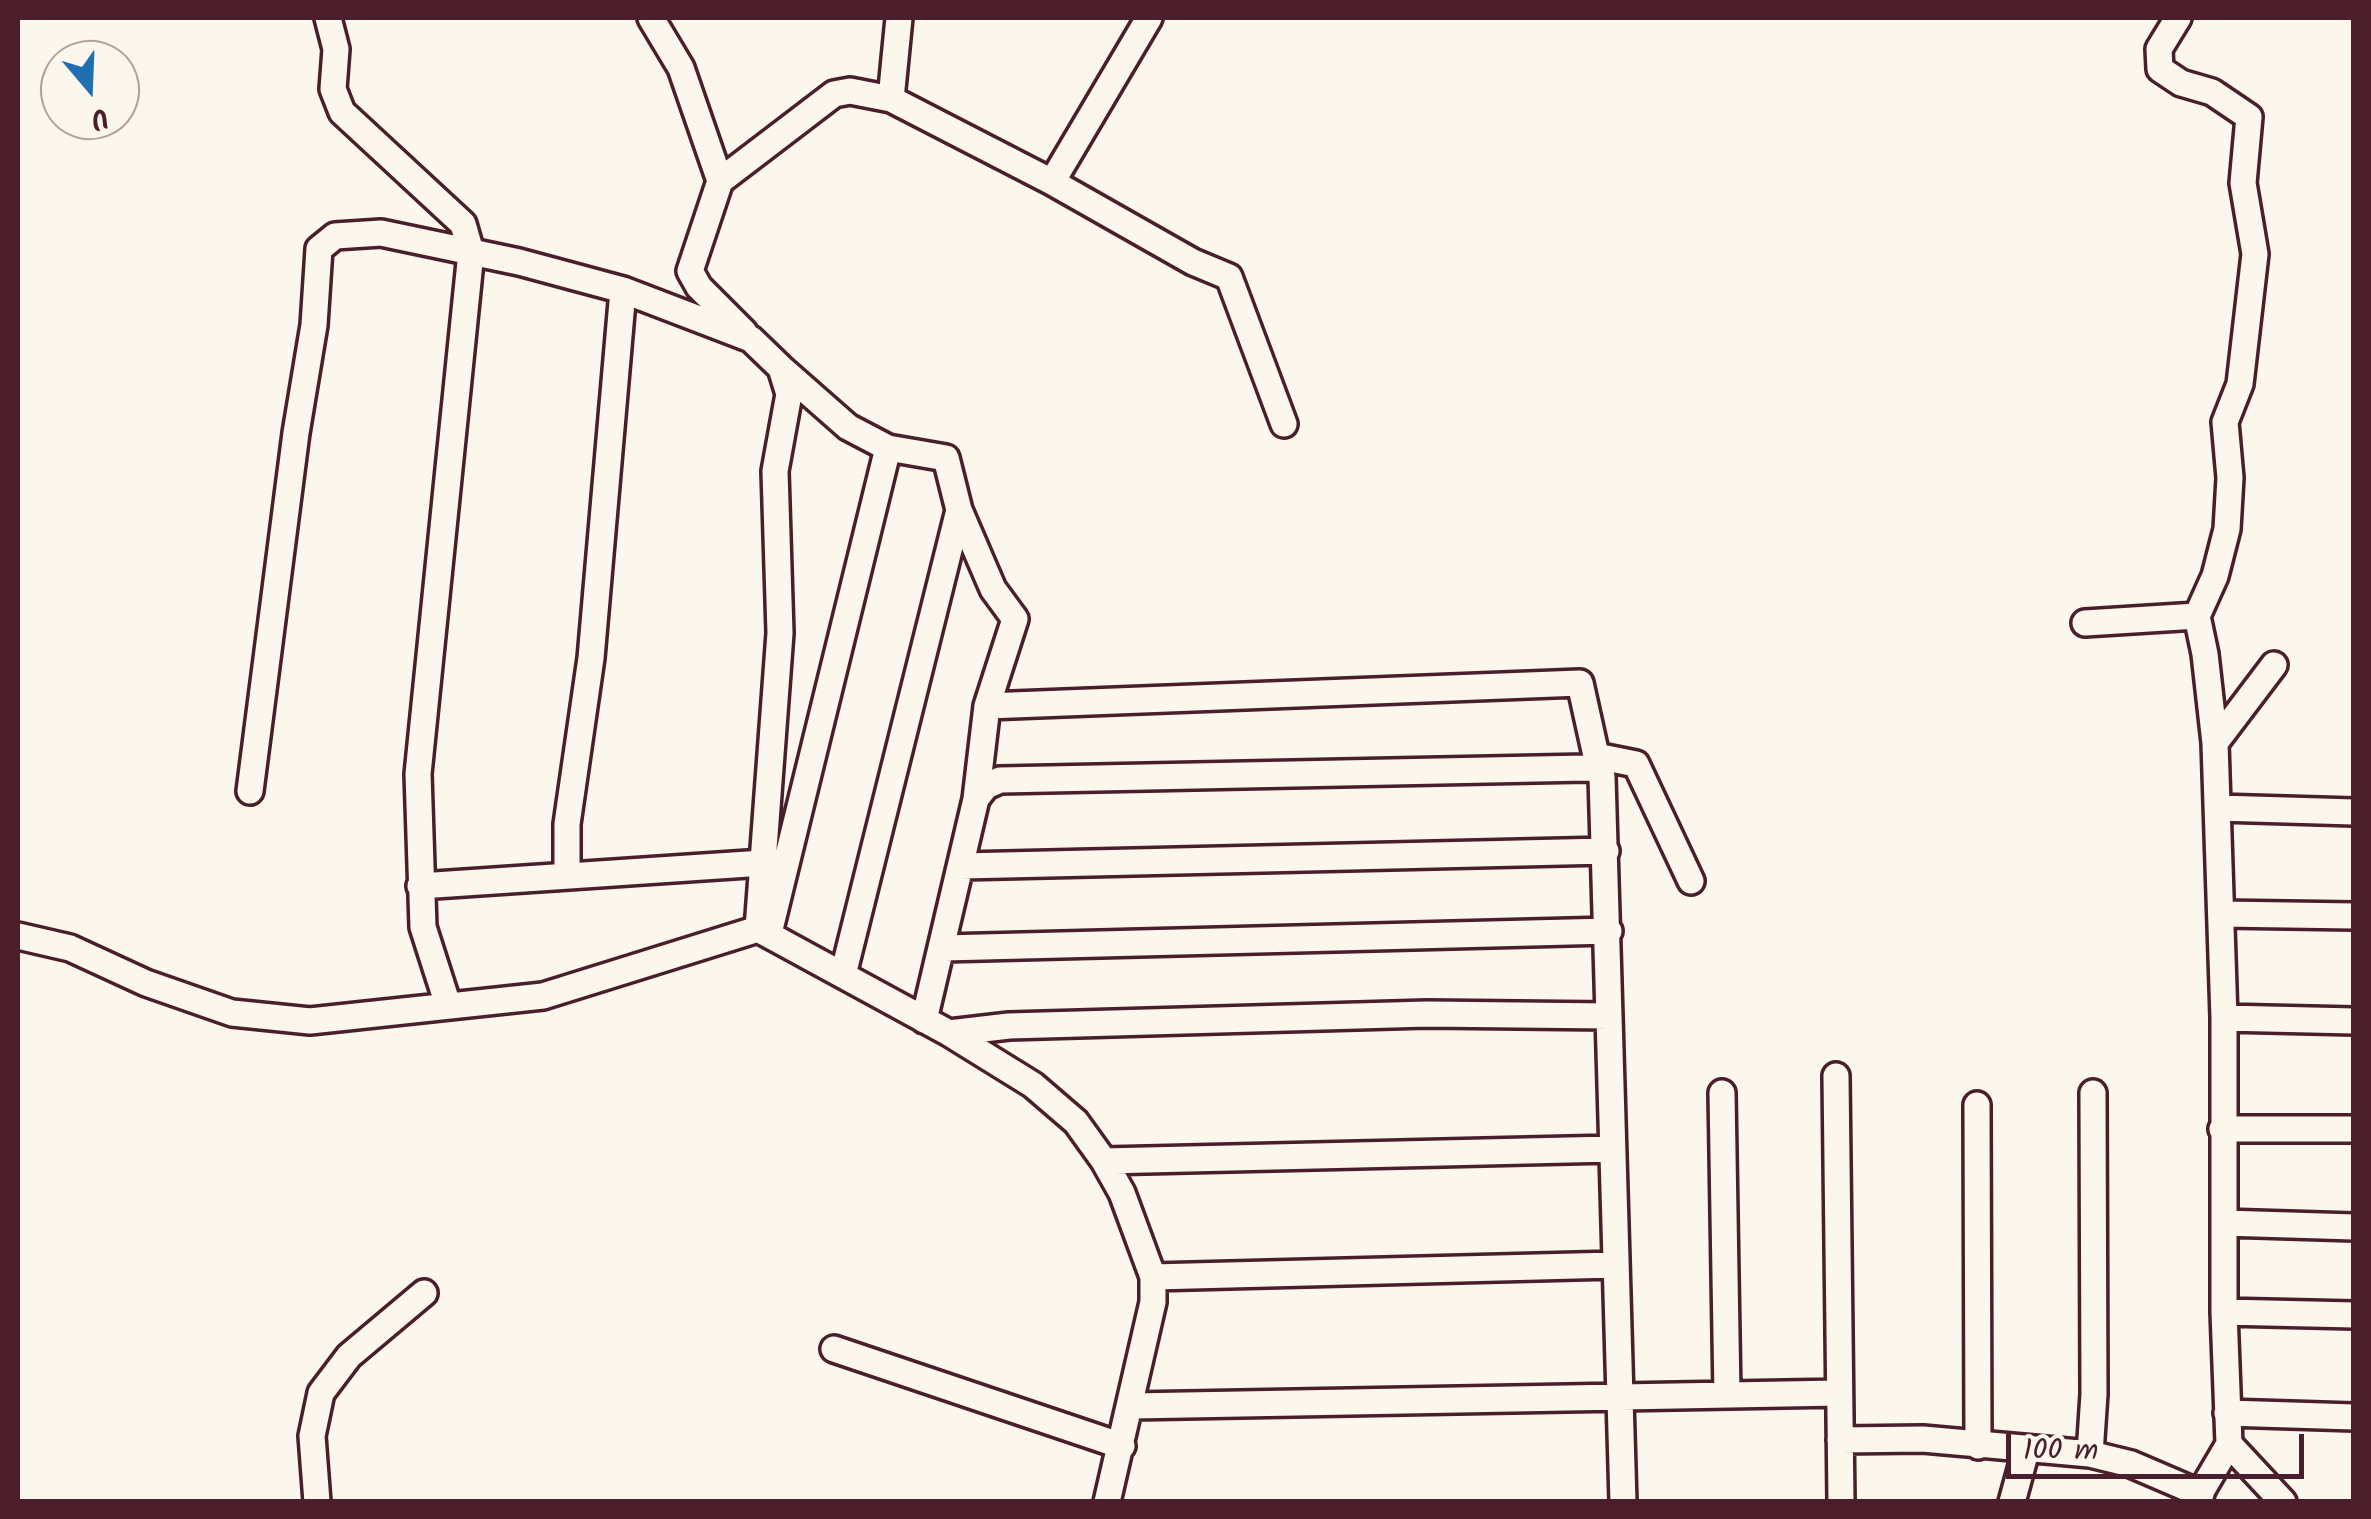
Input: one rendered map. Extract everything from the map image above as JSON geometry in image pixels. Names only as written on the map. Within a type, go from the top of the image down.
[{"type":"street","points":[[328,18],[336,49],[333,89],[342,112],[462,224],[471,252],[418,774],[423,927],[448,1006]]},
{"type":"street","points":[[651,18],[681,68],[720,182]]},
{"type":"street","points":[[891,100],[900,18]]},
{"type":"street","points":[[1052,182],[1148,18]]},
{"type":"street","points":[[1840,1440],[1870,1437],[2090,1454],[2131,1464],[2198,1498],[2230,1444],[2224,1312],[2224,1018],[2218,808],[2215,744],[2197,616],[2215,576],[2226,529],[2230,478],[2225,422],[2240,384],[2255,254],[2243,182],[2249,118],[2212,92],[2181,83],[2160,69],[2159,49],[2178,18]]},
{"type":"street","points":[[924,1020],[976,799],[987,706],[1015,619],[993,588],[959,510],[946,458],[888,448],[848,428],[698,286],[690,271],[720,182],[834,94],[850,91],[891,100],[1052,182],[1194,262],[1230,277],[1284,424]]},
{"type":"street","points":[[250,791],[296,433],[314,325],[319,250],[335,236],[381,233],[624,290],[752,339]]},
{"type":"street","points":[[567,875],[567,824],[589,674],[624,290]]},
{"type":"street","points":[[763,932],[763,863],[780,633],[775,471],[789,394],[781,368]]},
{"type":"street","points":[[763,932],[888,448]]},
{"type":"street","points":[[843,975],[959,510]]},
{"type":"street","points":[[2086,624],[2197,616]]},
{"type":"street","points":[[2215,744],[2274,665]]},
{"type":"street","points":[[987,706],[1580,682],[1597,763],[1606,850],[1623,1502]]},
{"type":"street","points":[[976,799],[986,786],[1000,780],[1636,764],[1691,882]]},
{"type":"street","points":[[2218,808],[2354,812]]},
{"type":"street","points":[[962,866],[1606,850]]},
{"type":"street","points":[[420,886],[763,863]]},
{"type":"street","points":[[2221,914],[2354,916]]},
{"type":"street","points":[[944,948],[1609,931]]},
{"type":"street","points":[[18,936],[60,944],[146,984],[245,1015],[310,1021],[516,1000],[576,988],[763,932],[949,1033],[1034,1086],[1076,1122],[1104,1161],[1122,1193],[1152,1277],[1153,1302],[1107,1502]]},
{"type":"street","points":[[949,1033],[1009,1026],[1427,1014],[1610,1016]]},
{"type":"street","points":[[2224,1018],[2354,1021]]},
{"type":"street","points":[[1836,1076],[1841,1502]]},
{"type":"street","points":[[1722,1093],[1726,1395]]},
{"type":"street","points":[[2090,1454],[2093,1093]]},
{"type":"street","points":[[1977,1105],[1978,1446]]},
{"type":"street","points":[[2222,1129],[2354,1129]]},
{"type":"street","points":[[1104,1161],[1611,1149]]},
{"type":"street","points":[[2224,1223],[2354,1227]]},
{"type":"street","points":[[1152,1277],[1614,1265]]},
{"type":"street","points":[[318,1502],[312,1436],[321,1393],[349,1356],[424,1293]]},
{"type":"street","points":[[2224,1312],[2354,1315]]},
{"type":"street","points":[[834,1349],[1122,1446]]},
{"type":"street","points":[[1132,1406],[1839,1392]]},
{"type":"street","points":[[2227,1413],[2354,1417]]},
{"type":"street","points":[[2230,1444],[2283,1502]]},
{"type":"street","points":[[2012,1502],[2026,1451]]}]
